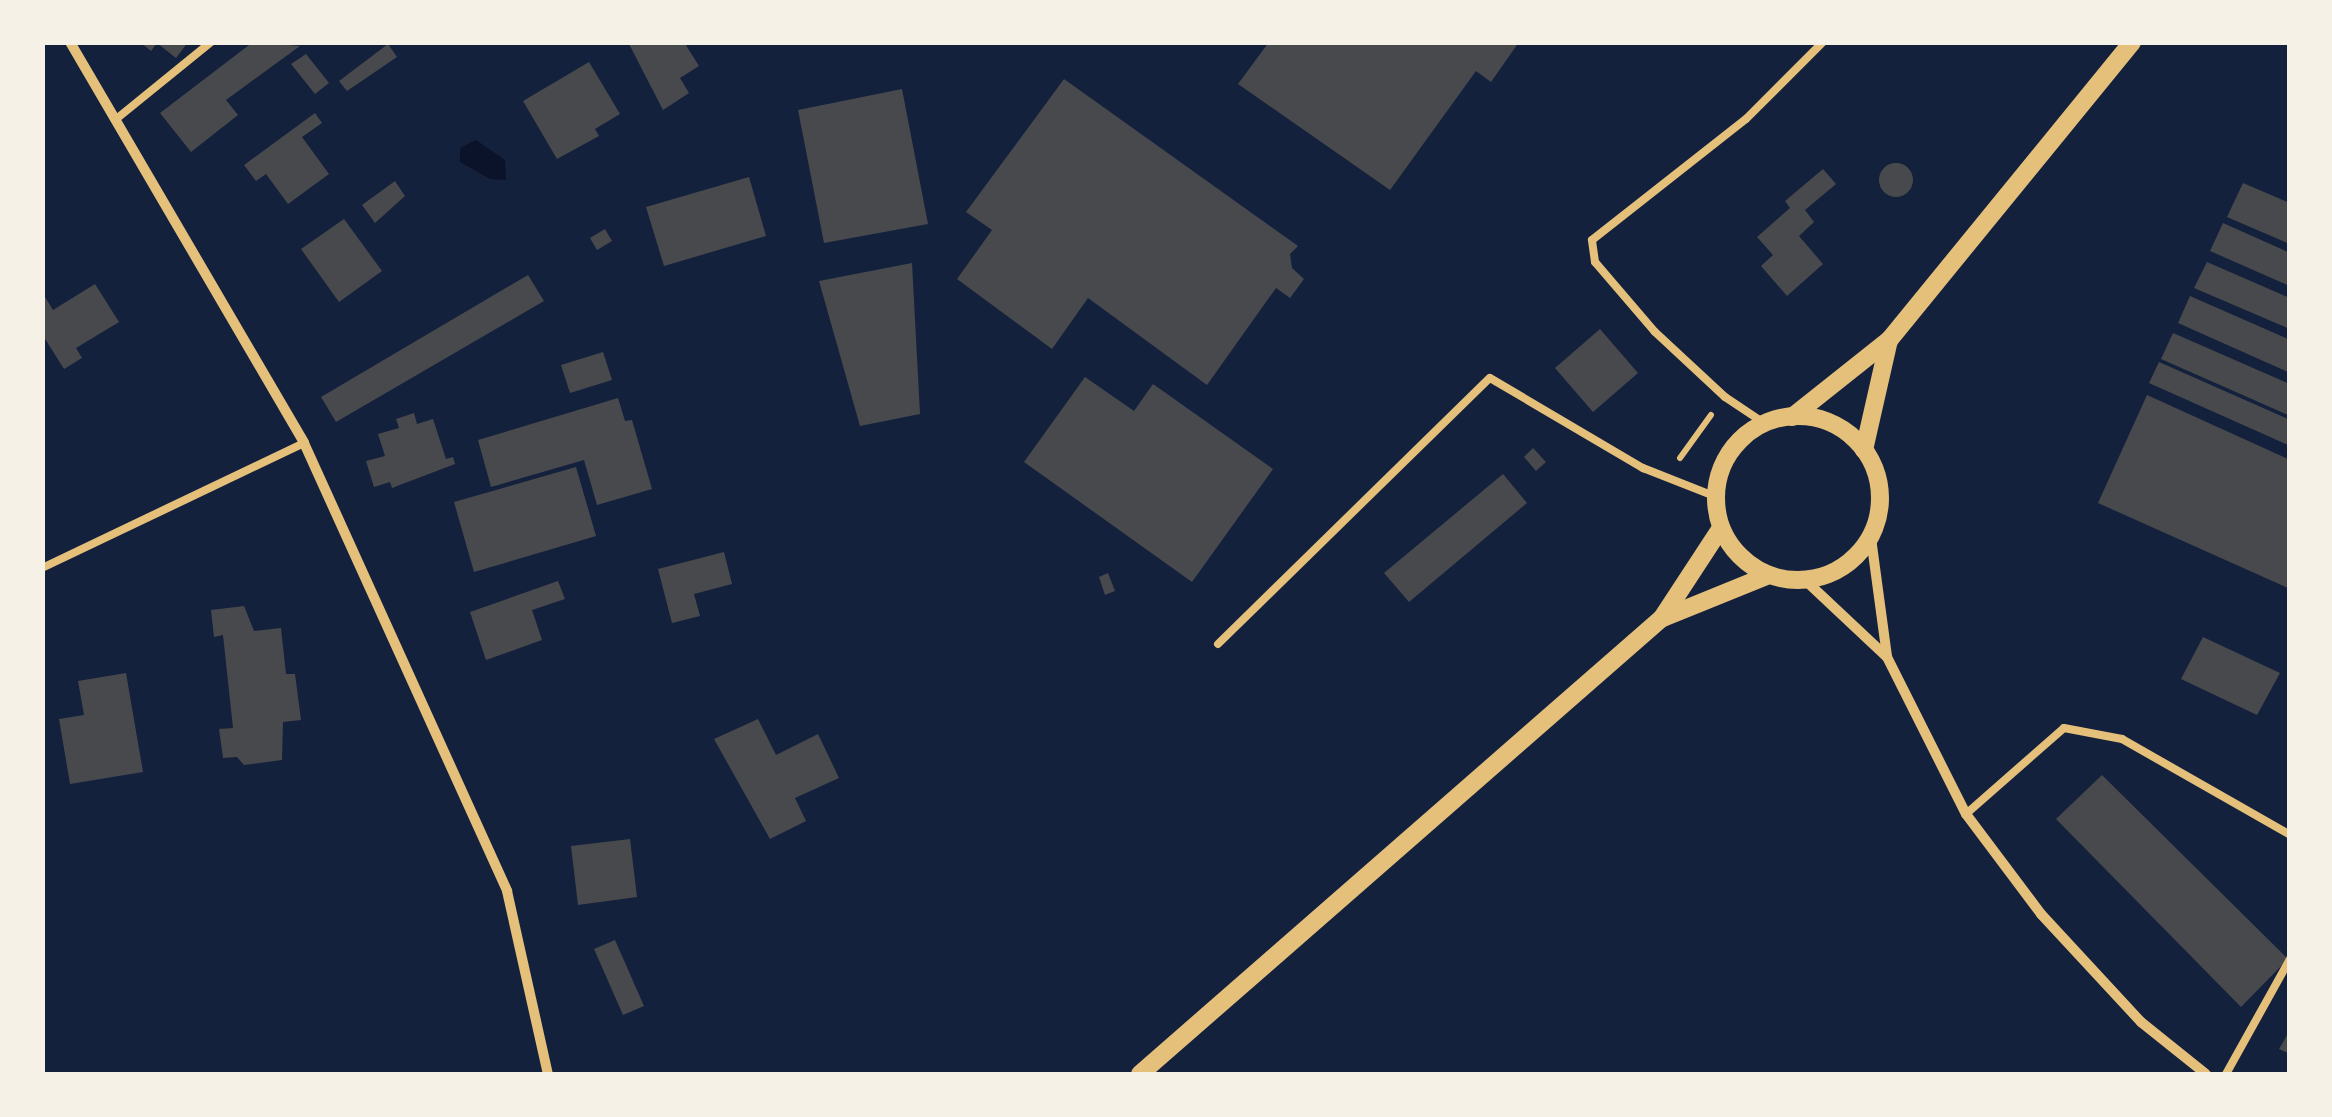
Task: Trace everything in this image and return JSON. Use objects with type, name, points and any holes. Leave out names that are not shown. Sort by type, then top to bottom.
[{"type":"street","points":[[70,42],[304,443],[507,890],[548,1074]]},
{"type":"street","points":[[1870,538],[1832,574],[1806,580],[1769,574],[1731,548],[1721,528],[1714,496],[1734,444],[1764,423],[1792,416],[1890,339],[2132,42]]},
{"type":"street","points":[[1864,450],[1890,339]]},
{"type":"street","points":[[1792,416],[1836,424],[1864,450],[1880,486],[1870,538],[1887,657],[1966,814],[2041,914],[2141,1022],[2206,1074]]},
{"type":"street","points":[[1140,1074],[1662,618],[1721,528]]},
{"type":"street","points":[[1662,618],[1769,574]]},
{"type":"street","points":[[1806,580],[1887,657]]},
{"type":"lane","points":[[116,120],[211,42]]},
{"type":"lane","points":[[1764,423],[1724,398],[1632,308],[1595,262],[1592,240],[1746,119],[1823,42]]},
{"type":"lane","points":[[1218,644],[1490,378],[1572,429],[1666,477],[1714,496]]},
{"type":"lane","points":[[42,568],[304,443]]},
{"type":"lane","points":[[1966,814],[2064,728],[2122,740],[2290,835]]},
{"type":"lane","points":[[2226,1074],[2290,959]]},
{"type":"path","points":[[1666,477],[1724,398]]},
{"type":"water","points":[[476,140],[505,160],[506,180],[490,179],[460,162],[460,148]]},
{"type":"building","points":[[140,42],[188,42],[176,58],[157,43],[151,51]]},
{"type":"building","points":[[253,42],[300,46],[226,100],[238,115],[191,152],[160,113]]},
{"type":"building","points":[[628,42],[684,42],[699,66],[680,78],[689,93],[663,110]]},
{"type":"building","points":[[1269,42],[1519,42],[1491,82],[1476,71],[1390,190],[1238,84]]},
{"type":"building","points":[[388,44],[397,57],[347,91],[339,81]]},
{"type":"building","points":[[306,54],[329,83],[315,94],[291,64]]},
{"type":"building","points":[[589,62],[620,114],[595,129],[599,136],[557,159],[523,101]]},
{"type":"building","points":[[1064,79],[1298,246],[1290,254],[1292,268],[1304,279],[1290,298],[1276,288],[1207,385],[1088,298],[1052,349],[957,279],[992,230],[966,212]]},
{"type":"building","points":[[902,89],[928,224],[824,243],[798,110]]},
{"type":"building","points":[[315,113],[322,123],[302,137],[329,174],[288,204],[266,174],[256,181],[244,165]]},
{"type":"building","points":[[1896,163],[1908,168],[1913,180],[1908,192],[1896,197],[1884,192],[1879,180],[1884,168]]},
{"type":"building","points":[[1823,169],[1836,184],[1805,210],[1814,222],[1799,236],[1823,264],[1787,296],[1761,266],[1773,255],[1757,237],[1790,208],[1785,201]]},
{"type":"building","points":[[749,177],[766,236],[664,266],[646,207]]},
{"type":"building","points":[[395,181],[405,196],[375,223],[362,205]]},
{"type":"building","points":[[2243,183],[2290,203],[2290,244],[2227,217]]},
{"type":"building","points":[[344,219],[382,271],[339,302],[301,249]]},
{"type":"building","points":[[2223,223],[2290,253],[2290,286],[2210,251]]},
{"type":"building","points":[[605,229],[612,241],[597,250],[590,238]]},
{"type":"building","points":[[2207,262],[2290,298],[2290,329],[2194,288]]},
{"type":"building","points":[[912,263],[920,414],[860,426],[819,281]]},
{"type":"building","points":[[528,275],[544,301],[336,422],[321,397]]},
{"type":"building","points":[[95,284],[119,322],[76,348],[82,358],[64,369],[42,334],[42,292],[53,310]]},
{"type":"building","points":[[2190,296],[2290,340],[2290,373],[2178,323]]},
{"type":"building","points":[[1600,329],[1638,373],[1593,412],[1555,368]]},
{"type":"building","points":[[2173,333],[2290,384],[2290,416],[2161,359]]},
{"type":"building","points":[[603,352],[612,380],[570,393],[561,365]]},
{"type":"building","points":[[2159,362],[2290,420],[2290,446],[2149,383]]},
{"type":"building","points":[[1085,377],[1134,411],[1153,384],[1273,469],[1192,582],[1024,462]]},
{"type":"building","points":[[2147,395],[2290,460],[2290,589],[2098,503]]},
{"type":"building","points":[[618,398],[625,421],[632,420],[652,489],[597,505],[584,460],[491,487],[478,440]]},
{"type":"building","points":[[414,413],[417,424],[433,419],[446,459],[453,457],[455,464],[392,488],[390,482],[374,487],[366,461],[385,456],[378,434],[399,428],[396,419]]},
{"type":"building","points":[[1533,448],[1546,462],[1536,471],[1524,457]]},
{"type":"building","points":[[576,467],[596,536],[474,572],[454,502]]},
{"type":"building","points":[[1503,474],[1527,503],[1409,602],[1384,573]]},
{"type":"building","points":[[724,552],[732,584],[694,594],[700,616],[672,623],[658,569]]},
{"type":"building","points":[[1108,573],[1115,591],[1105,595],[1099,577]]},
{"type":"building","points":[[558,581],[565,599],[532,610],[542,640],[486,660],[470,612]]},
{"type":"building","points":[[244,606],[254,631],[281,628],[286,674],[295,674],[301,720],[283,722],[282,760],[244,765],[237,757],[223,758],[219,729],[233,728],[223,635],[214,637],[211,610]]},
{"type":"building","points":[[2203,637],[2280,673],[2257,715],[2181,679]]},
{"type":"building","points":[[126,673],[143,772],[70,784],[59,719],[84,715],[78,681]]},
{"type":"building","points":[[758,719],[776,755],[818,734],[839,778],[795,798],[806,821],[770,839],[714,739]]},
{"type":"building","points":[[2102,775],[2288,959],[2241,1007],[2056,819]]},
{"type":"building","points":[[630,839],[637,897],[578,905],[571,846]]},
{"type":"building","points":[[615,940],[644,1006],[623,1015],[594,949]]},
{"type":"building","points":[[2290,1030],[2290,1054],[2279,1049]]}]
